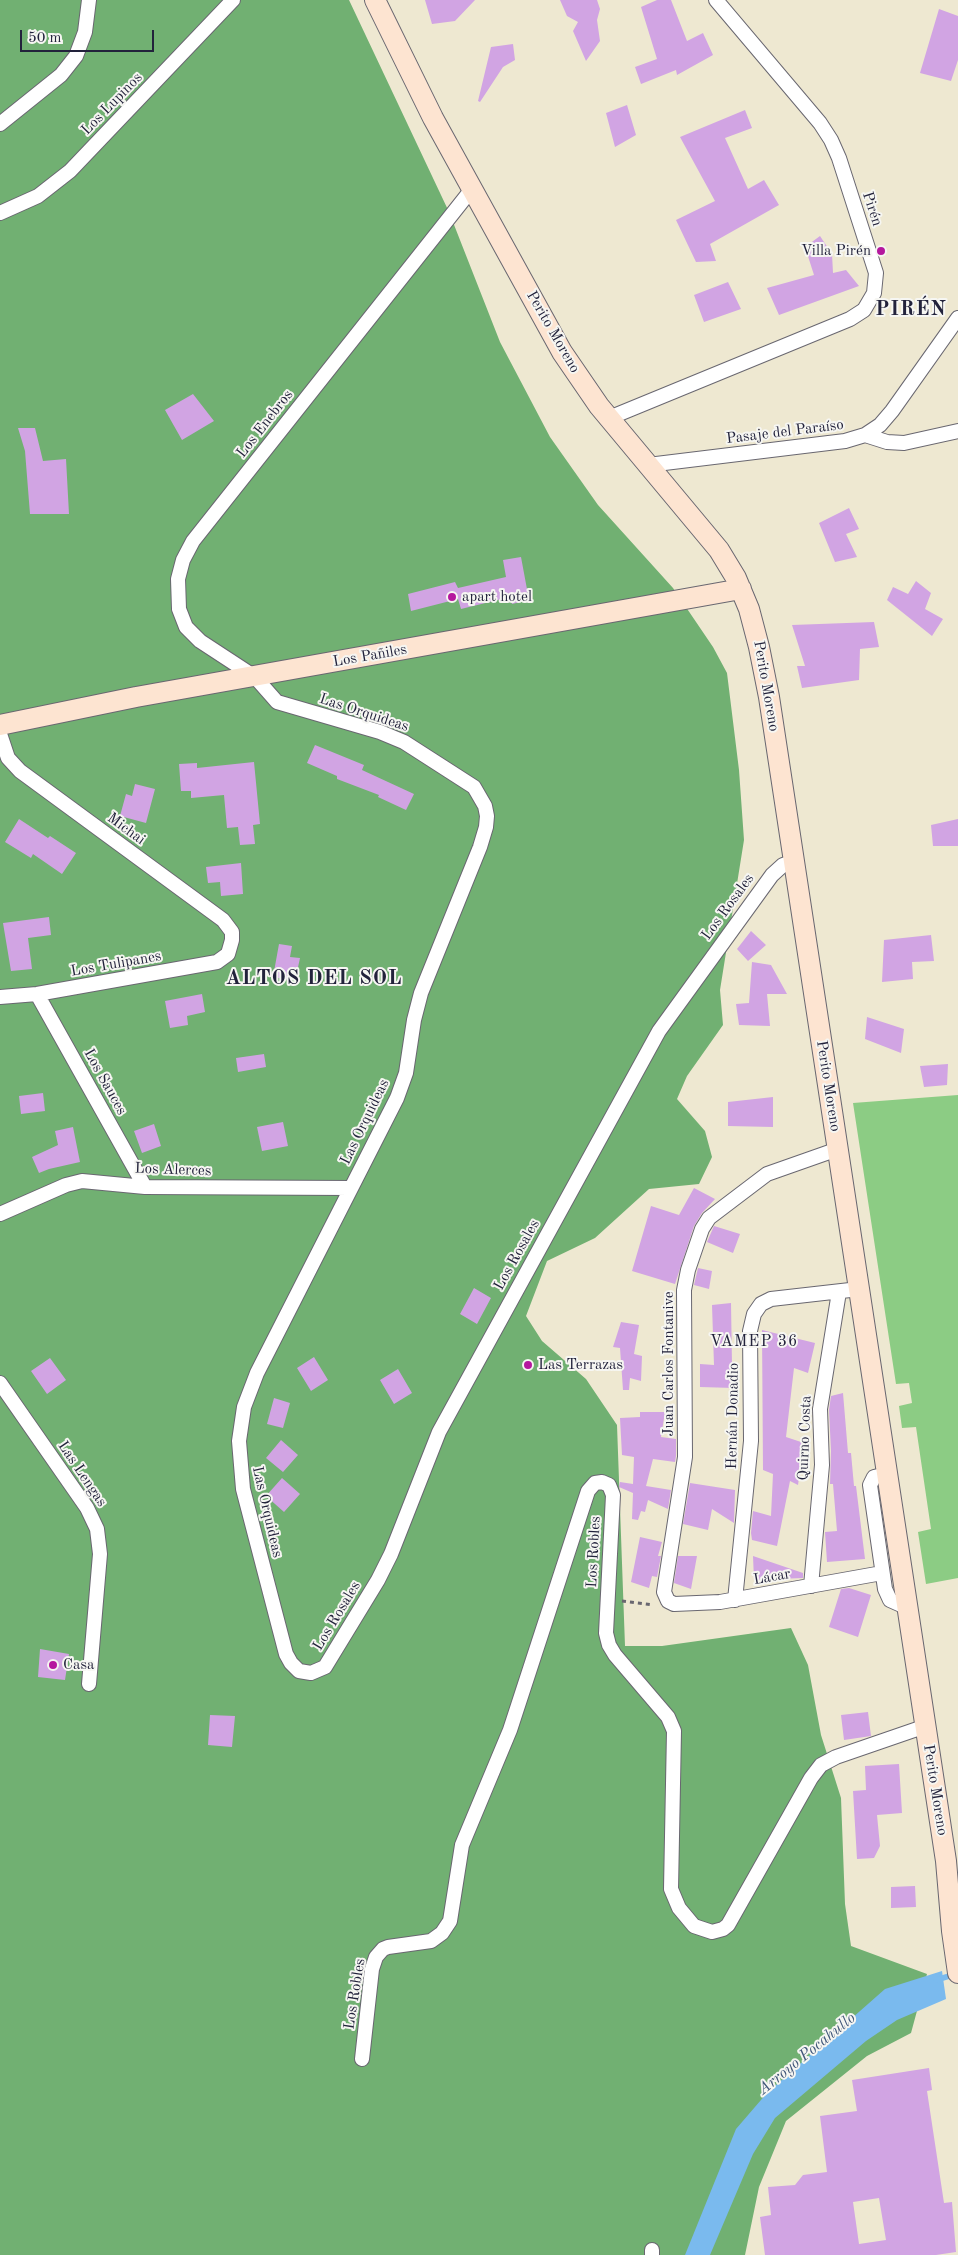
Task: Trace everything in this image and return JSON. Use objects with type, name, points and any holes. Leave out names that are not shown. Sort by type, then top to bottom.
[{"type":"main road","name":"Perito Moreno","points":[[375,0],[426,105],[562,352],[609,418],[719,550],[741,588],[753,622],[765,672],[926,1726],[948,1871],[958,1973]]},
{"type":"main road","name":"Los Pañiles","points":[[0,725],[136,697],[741,588]]},
{"type":"street","points":[[0,124],[61,75],[76,56],[85,32],[89,0]]},
{"type":"street","name":"Los Lupinos","points":[[0,213],[38,196],[70,171],[233,0]]},
{"type":"street","name":"Pirén","points":[[609,418],[850,319],[864,310],[874,293],[876,273],[839,158],[831,140],[820,123],[716,0]]},
{"type":"street","name":"Los Enebros","points":[[255,677],[200,641],[186,627],[177,599],[178,579],[183,560],[193,541],[472,189]]},
{"type":"street","name":"Pasaje del Paraíso","points":[[648,465],[845,442],[865,435],[880,425],[892,411],[958,318]]},
{"type":"street","points":[[865,435],[887,442],[904,442],[958,430]]},
{"type":"street","name":"Las Orquideas","points":[[255,677],[268,694],[283,706],[380,732],[421,751],[474,787],[485,806],[487,816],[480,847],[421,993],[402,1086],[257,1373],[244,1407],[239,1457],[243,1489],[286,1654],[299,1671]]},
{"type":"street","name":"Michai","points":[[0,734],[8,758],[20,772],[223,920],[232,932],[231,948]]},
{"type":"street","name":"Los Rosales","points":[[299,1671],[311,1674],[325,1667],[383,1572],[439,1432],[659,1031],[772,875],[784,865],[794,862]]},
{"type":"street","name":"Los Tulipanes","points":[[0,997],[37,994],[217,962],[223,959],[231,948]]},
{"type":"street","name":"Los Sauces","points":[[37,994],[145,1187]]},
{"type":"street","name":"Juan Carlos Fontanive","points":[[668,1601],[664,1595],[664,1589],[686,1452],[684,1290],[688,1270],[702,1229],[709,1218],[767,1174],[838,1149]]},
{"type":"street","name":"Los Alerces","points":[[0,1214],[66,1185],[82,1181],[145,1187],[351,1188]]},
{"type":"street","name":"Hernán Donadio","points":[[735,1600],[751,1441],[752,1320],[761,1304],[771,1299],[859,1290]]},
{"type":"street","name":"Quirno Costa","points":[[811,1586],[822,1465],[820,1409],[839,1292]]},
{"type":"street","name":"Las Lengas","points":[[0,1383],[87,1508],[97,1530],[100,1554],[89,1684]]},
{"type":"street","points":[[887,1474],[874,1477],[870,1485],[882,1573],[888,1597],[908,1608]]},
{"type":"street","name":"Los Robles","points":[[362,2059],[372,1969],[376,1957],[388,1946],[431,1941],[442,1933],[450,1921],[462,1845],[510,1730],[588,1491],[592,1485],[599,1482],[609,1485],[613,1495],[606,1632],[609,1645],[615,1655],[668,1717],[673,1726],[675,1742],[671,1889],[679,1908],[689,1922],[699,1929],[712,1932],[723,1929],[728,1925],[811,1778],[821,1766],[836,1757],[926,1726]]},
{"type":"street","name":"Lácar","points":[[668,1601],[678,1604],[735,1600],[882,1573]]},
{"type":"path","points":[[608,1599],[653,1605],[668,1601]]},
{"type":"green space","points":[[0,0],[349,0],[449,212],[500,342],[550,437],[598,505],[673,588],[713,647],[727,673],[739,770],[744,840],[720,990],[723,1025],[687,1076],[677,1099],[705,1131],[712,1157],[699,1184],[649,1189],[595,1238],[547,1261],[526,1316],[542,1341],[586,1379],[617,1425],[625,1646],[662,1646],[791,1628],[808,1665],[821,1735],[841,1798],[845,1904],[851,1946],[927,1974],[911,2033],[867,2056],[786,2121],[759,2187],[745,2255],[0,2255]]},
{"type":"green space","points":[[958,1095],[958,1578],[926,1584],[918,1532],[931,1529],[916,1427],[902,1428],[899,1406],[912,1403],[909,1383],[896,1384],[853,1103]]},
{"type":"water","points":[[942,1971],[946,1999],[897,2020],[866,2041],[775,2118],[753,2154],[710,2255],[685,2255],[736,2129],[767,2093],[885,1989]]},
{"type":"building","points":[[425,0],[475,0],[455,21],[432,24]]},
{"type":"building","points":[[560,0],[597,0],[600,9],[597,20],[600,41],[586,61],[573,31],[578,22],[567,16]]},
{"type":"building","points":[[657,0],[671,0],[687,41],[703,33],[713,55],[677,75],[676,70],[641,84],[635,67],[657,59],[641,7]]},
{"type":"building","points":[[939,9],[958,16],[958,60],[951,81],[920,73]]},
{"type":"building","points":[[513,44],[515,60],[503,67],[480,102],[478,101],[491,47]]},
{"type":"building","points":[[627,105],[636,135],[615,147],[606,113]]},
{"type":"building","points":[[745,110],[752,128],[725,138],[748,189],[764,180],[779,205],[710,244],[716,261],[696,262],[676,220],[715,201],[680,137]]},
{"type":"building","points":[[820,236],[832,254],[833,273],[846,270],[859,286],[779,315],[767,288],[814,275],[805,247]]},
{"type":"building","points":[[728,282],[741,309],[704,322],[694,295]]},
{"type":"building","points":[[193,394],[214,421],[182,440],[165,410]]},
{"type":"building","points":[[18,428],[35,428],[43,461],[66,459],[69,514],[30,514],[25,451]]},
{"type":"building","points":[[849,508],[859,529],[846,534],[857,557],[835,562],[819,523]]},
{"type":"building","points":[[521,557],[529,600],[512,604],[510,597],[461,609],[458,599],[411,611],[408,594],[455,582],[458,588],[506,577],[503,560]]},
{"type":"building","points":[[916,581],[931,593],[925,609],[943,619],[932,636],[887,600],[893,587],[908,594]]},
{"type":"building","points":[[874,622],[879,647],[860,649],[859,680],[802,688],[797,666],[805,666],[792,625]]},
{"type":"building","points":[[315,745],[364,765],[362,770],[414,794],[406,810],[378,797],[379,795],[337,779],[337,776],[307,763]]},
{"type":"building","points":[[254,762],[260,824],[253,825],[255,844],[240,845],[238,827],[227,828],[224,795],[191,798],[191,791],[181,791],[179,764],[197,763],[197,768]]},
{"type":"building","points":[[135,784],[155,789],[146,823],[120,816],[126,794],[132,796]]},
{"type":"building","points":[[19,819],[76,853],[62,874],[33,854],[31,858],[5,842]]},
{"type":"building","points":[[958,819],[958,846],[933,846],[931,825]]},
{"type":"building","points":[[241,863],[243,894],[221,896],[220,882],[208,883],[206,867]]},
{"type":"building","points":[[49,917],[51,935],[28,938],[32,969],[11,971],[3,923]]},
{"type":"building","points":[[751,931],[766,945],[748,961],[737,949]]},
{"type":"building","points":[[931,935],[934,961],[912,962],[913,979],[882,982],[884,940]]},
{"type":"building","points":[[279,944],[292,946],[290,957],[300,958],[297,972],[292,971],[290,980],[273,977]]},
{"type":"building","points":[[752,962],[771,965],[787,994],[767,994],[770,1026],[739,1025],[736,1004],[749,1003]]},
{"type":"building","points":[[202,994],[205,1012],[187,1016],[188,1025],[170,1028],[165,1001]]},
{"type":"building","points":[[867,1017],[904,1029],[901,1053],[865,1039]]},
{"type":"building","points":[[264,1054],[266,1067],[238,1072],[236,1058]]},
{"type":"building","points":[[948,1064],[947,1085],[924,1087],[920,1066]]},
{"type":"building","points":[[43,1093],[45,1111],[21,1114],[19,1096]]},
{"type":"building","points":[[773,1097],[773,1127],[728,1126],[728,1102]]},
{"type":"building","points":[[283,1122],[288,1146],[262,1151],[257,1127]]},
{"type":"building","points":[[154,1124],[161,1146],[142,1153],[134,1131]]},
{"type":"building","points":[[73,1127],[80,1162],[39,1173],[32,1157],[58,1145],[55,1131]]},
{"type":"building","points":[[694,1188],[715,1199],[702,1213],[694,1226],[675,1284],[632,1271],[651,1206],[679,1215]]},
{"type":"building","points":[[714,1226],[740,1234],[733,1253],[707,1242]]},
{"type":"building","points":[[698,1268],[712,1271],[709,1289],[694,1285]]},
{"type":"building","points":[[474,1288],[491,1298],[477,1324],[460,1314]]},
{"type":"building","points":[[731,1303],[734,1388],[700,1387],[700,1364],[714,1365],[712,1305]]},
{"type":"building","points":[[621,1322],[639,1325],[634,1354],[642,1356],[641,1381],[630,1378],[629,1390],[623,1390],[620,1348],[613,1347]]},
{"type":"building","points":[[762,1330],[815,1343],[808,1373],[794,1368],[786,1437],[804,1443],[798,1485],[790,1481],[777,1546],[752,1540],[751,1533],[753,1511],[771,1516],[773,1474],[763,1470]]},
{"type":"building","points":[[314,1357],[328,1380],[311,1391],[297,1368]]},
{"type":"building","points":[[50,1358],[66,1380],[47,1394],[31,1371]]},
{"type":"building","points":[[398,1369],[412,1393],[394,1404],[380,1380]]},
{"type":"building","points":[[843,1393],[848,1453],[851,1453],[865,1559],[827,1562],[825,1532],[837,1531],[833,1484],[830,1484],[829,1410],[831,1396]]},
{"type":"building","points":[[274,1398],[290,1403],[283,1428],[267,1424]]},
{"type":"building","points":[[640,1412],[665,1412],[661,1437],[676,1439],[676,1456],[675,1462],[653,1459],[646,1486],[671,1490],[668,1509],[648,1500],[645,1512],[641,1511],[638,1520],[632,1519],[633,1493],[619,1487],[620,1482],[633,1484],[634,1457],[622,1455],[620,1418],[640,1417]]},
{"type":"building","points":[[281,1440],[298,1455],[283,1472],[266,1458]]},
{"type":"building","points":[[282,1478],[300,1494],[284,1512],[266,1496]]},
{"type":"building","points":[[690,1483],[735,1490],[734,1523],[712,1509],[708,1530],[683,1524]]},
{"type":"building","points":[[640,1537],[662,1542],[658,1556],[661,1556],[657,1577],[652,1576],[649,1588],[631,1582]]},
{"type":"building","points":[[678,1556],[697,1556],[691,1589],[674,1583]]},
{"type":"building","points":[[753,1556],[803,1573],[803,1578],[754,1580]]},
{"type":"building","points":[[849,1588],[871,1595],[858,1637],[829,1627],[841,1589]]},
{"type":"building","name":"Casa","points":[[40,1649],[69,1654],[65,1680],[38,1677]]},
{"type":"building","points":[[868,1712],[871,1736],[844,1740],[841,1715]]},
{"type":"building","points":[[210,1715],[235,1716],[232,1747],[208,1745]]},
{"type":"building","points":[[899,1764],[902,1813],[877,1815],[880,1846],[874,1858],[857,1859],[853,1791],[866,1790],[865,1766]]},
{"type":"building","points":[[915,1886],[916,1907],[891,1908],[891,1887]]},
{"type":"building","points":[[929,2068],[932,2090],[927,2091],[944,2203],[952,2202],[956,2252],[936,2255],[765,2255],[760,2217],[771,2215],[768,2187],[795,2185],[803,2175],[827,2172],[820,2116],[857,2111],[852,2080]],"holes":[[[879,2198],[886,2240],[859,2244],[853,2202]]]},
{"type":"waterway","name":"Arroyo Pocahullo","points":[[936,1980],[956,1974]]},
{"type":"place","name":"Villa Pirén","points":[[881,251]]},
{"type":"place","name":"apart hotel","points":[[452,597]]},
{"type":"place","name":"Las Terrazas","points":[[528,1365]]},
{"type":"place","name":"Casa","points":[[53,1665]]},
{"type":"district","name":"PIRÉN","points":[[911,310]]},
{"type":"district","name":"ALTOS DEL SOL","points":[[314,979]]},
{"type":"district","name":"VAMEP 36","points":[[754,1342]]}]
